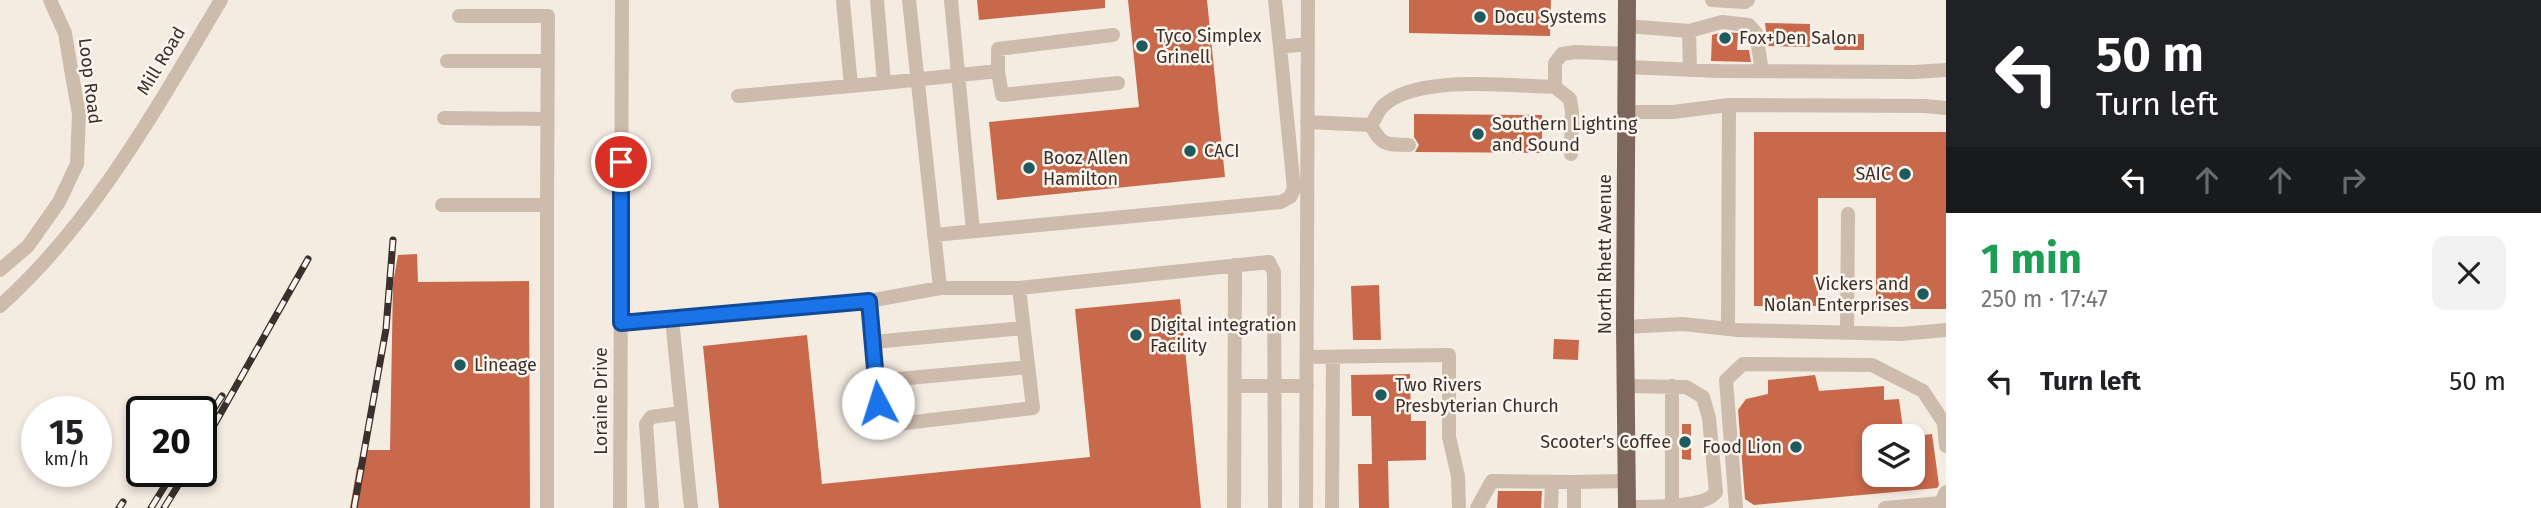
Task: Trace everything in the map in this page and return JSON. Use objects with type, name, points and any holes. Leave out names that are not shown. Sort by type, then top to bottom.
[{"type":"main road","name":"North Rhett Avenue","points":[[1627,0],[1627,508]]},
{"type":"street","name":"Loop Road","points":[[0,270],[28,246],[59,201],[77,164],[77,101],[65,33],[50,0]]},
{"type":"street","name":"Mill Road","points":[[0,306],[75,227],[134,142],[221,0]]},
{"type":"street","name":"Loraine Drive","points":[[620,508],[622,0]]},
{"type":"street","points":[[877,0],[884,83]]},
{"type":"street","points":[[909,0],[940,288]]},
{"type":"street","points":[[951,0],[973,231]]},
{"type":"street","points":[[934,235],[1281,202],[1290,197],[1294,189],[1275,0]]},
{"type":"street","points":[[1307,508],[1308,0]]},
{"type":"street","points":[[1712,0],[1748,0]]},
{"type":"street","points":[[844,1],[850,86]]},
{"type":"street","points":[[459,16],[548,16],[547,508]]},
{"type":"street","points":[[1627,26],[1689,31],[1722,22],[1749,25],[1756,33],[1762,71]]},
{"type":"street","points":[[1689,31],[1690,70]]},
{"type":"street","points":[[1113,35],[998,49],[998,71],[1002,94],[1118,83]]},
{"type":"street","points":[[1280,47],[1308,44]]},
{"type":"street","points":[[1555,87],[1555,63],[1562,54],[1576,51],[1690,70],[1946,70]]},
{"type":"street","points":[[447,61],[548,61]]},
{"type":"street","points":[[738,96],[998,71]]},
{"type":"street","points":[[1371,125],[1382,107],[1399,95],[1417,89],[1438,85],[1555,87],[1570,99],[1570,153]]},
{"type":"street","points":[[1728,329],[1729,105]]},
{"type":"street","points":[[1627,112],[1673,112],[1729,105],[1946,108]]},
{"type":"street","points":[[444,118],[547,119]]},
{"type":"street","points":[[1307,122],[1371,125]]},
{"type":"street","points":[[1371,125],[1378,139],[1386,144],[1409,145]]},
{"type":"street","points":[[442,205],[547,205]]},
{"type":"street","points":[[1847,333],[1848,214]]},
{"type":"street","points":[[621,323],[869,301],[940,288],[1019,288],[1269,262],[1274,272],[1275,508]]},
{"type":"street","points":[[1234,508],[1235,265]]},
{"type":"street","points":[[869,301],[880,426],[1033,408],[1019,288]]},
{"type":"street","points":[[672,319],[691,508]]},
{"type":"street","points":[[1625,327],[1683,324],[1728,329],[1901,334],[1946,330]]},
{"type":"street","points":[[873,342],[1023,328]]},
{"type":"street","points":[[1307,357],[1449,355],[1449,437],[1458,476],[1459,508]]},
{"type":"street","points":[[1332,508],[1333,357]]},
{"type":"street","points":[[1736,508],[1726,380],[1743,364],[1872,365],[1923,391],[1944,423],[1946,446]]},
{"type":"street","points":[[876,381],[1028,367]]},
{"type":"street","points":[[1235,386],[1307,386]]},
{"type":"street","points":[[1625,386],[1686,387],[1703,397],[1709,418],[1716,492],[1701,505],[1627,508]]},
{"type":"street","points":[[1672,386],[1672,506]]},
{"type":"street","points":[[652,508],[646,424],[651,417],[681,413]]},
{"type":"street","points":[[1477,508],[1492,481],[1626,481]]},
{"type":"street","points":[[1551,508],[1552,482]]},
{"type":"street","points":[[1574,482],[1574,508]]},
{"type":"street","points":[[1885,508],[1941,503],[1946,492]]},
{"type":"building","points":[[977,0],[1105,0],[1105,8],[979,20]]},
{"type":"building","points":[[1128,0],[1207,0],[1225,177],[997,200],[989,122],[1139,107]]},
{"type":"building","name":"Docu Systems","points":[[1409,0],[1551,0],[1550,36],[1409,33]]},
{"type":"building","points":[[1765,23],[1810,24],[1810,47],[1768,46]]},
{"type":"building","name":"Fox+Den Salon","points":[[1723,32],[1738,33],[1737,50],[1749,50],[1751,62],[1711,61],[1712,35]]},
{"type":"building","points":[[1835,34],[1864,34],[1864,50],[1834,50]]},
{"type":"building","name":"Southern Lighting and Sound","points":[[1414,114],[1542,115],[1542,153],[1415,152],[1419,145],[1414,137]]},
{"type":"building","points":[[1754,132],[1946,132],[1946,309],[1876,309],[1876,198],[1818,198],[1818,306],[1754,306]]},
{"type":"building","name":"Lineage","points":[[417,254],[418,282],[529,281],[530,508],[350,508],[357,467],[364,467],[366,450],[390,450],[393,283],[398,255]]},
{"type":"building","points":[[1379,285],[1381,340],[1353,340],[1351,286]]},
{"type":"building","points":[[1180,299],[1201,508],[719,508],[703,346],[807,335],[822,484],[1090,457],[1075,309]]},
{"type":"building","points":[[1554,339],[1579,340],[1578,360],[1553,359]]},
{"type":"building","points":[[1410,374],[1411,421],[1426,421],[1426,460],[1388,461],[1389,508],[1359,508],[1358,464],[1372,464],[1371,416],[1352,416],[1351,375]]},
{"type":"building","points":[[1815,375],[1819,391],[1884,386],[1884,400],[1899,399],[1902,424],[1862,424],[1862,487],[1925,487],[1925,435],[1932,434],[1939,485],[1937,488],[1754,505],[1745,499],[1738,410],[1746,399],[1768,394],[1768,380]]},
{"type":"building","name":"Scooter's Coffee","points":[[1682,424],[1691,424],[1691,460],[1682,459]]},
{"type":"building","points":[[1498,491],[1542,491],[1541,508],[1497,508]]},
{"type":"railway","points":[[354,508],[386,329],[393,240]]},
{"type":"railway","points":[[217,420],[308,259]]},
{"type":"railway","points":[[217,404],[222,396]]},
{"type":"railway","points":[[151,508],[164,487]]},
{"type":"railway","points":[[164,508],[177,487]]},
{"type":"railway","points":[[119,508],[123,502]]},
{"type":"place","name":"Docu Systems","points":[[1480,17]]},
{"type":"place","name":"Fox+Den Salon","points":[[1725,38]]},
{"type":"place","name":"Tyco Simplex Grinell","points":[[1142,46]]},
{"type":"place","name":"Southern Lighting and Sound","points":[[1478,134]]},
{"type":"place","name":"CACI","points":[[1190,151]]},
{"type":"place","name":"Booz Allen Hamilton","points":[[1029,168]]},
{"type":"place","name":"SAIC","points":[[1905,174]]},
{"type":"place","name":"Vickers and Nolan Enterprises","points":[[1923,294]]},
{"type":"place","name":"Digital integration Facility","points":[[1136,335]]},
{"type":"place","name":"Lineage","points":[[460,365]]},
{"type":"place","name":"Two Rivers Presbyterian Church","points":[[1381,395]]},
{"type":"place","name":"Scooter's Coffee","points":[[1685,442]]},
{"type":"place","name":"Food Lion","points":[[1796,447]]},
{"type":"route","points":[[621,162],[621,323],[869,301],[878,403]]}]
